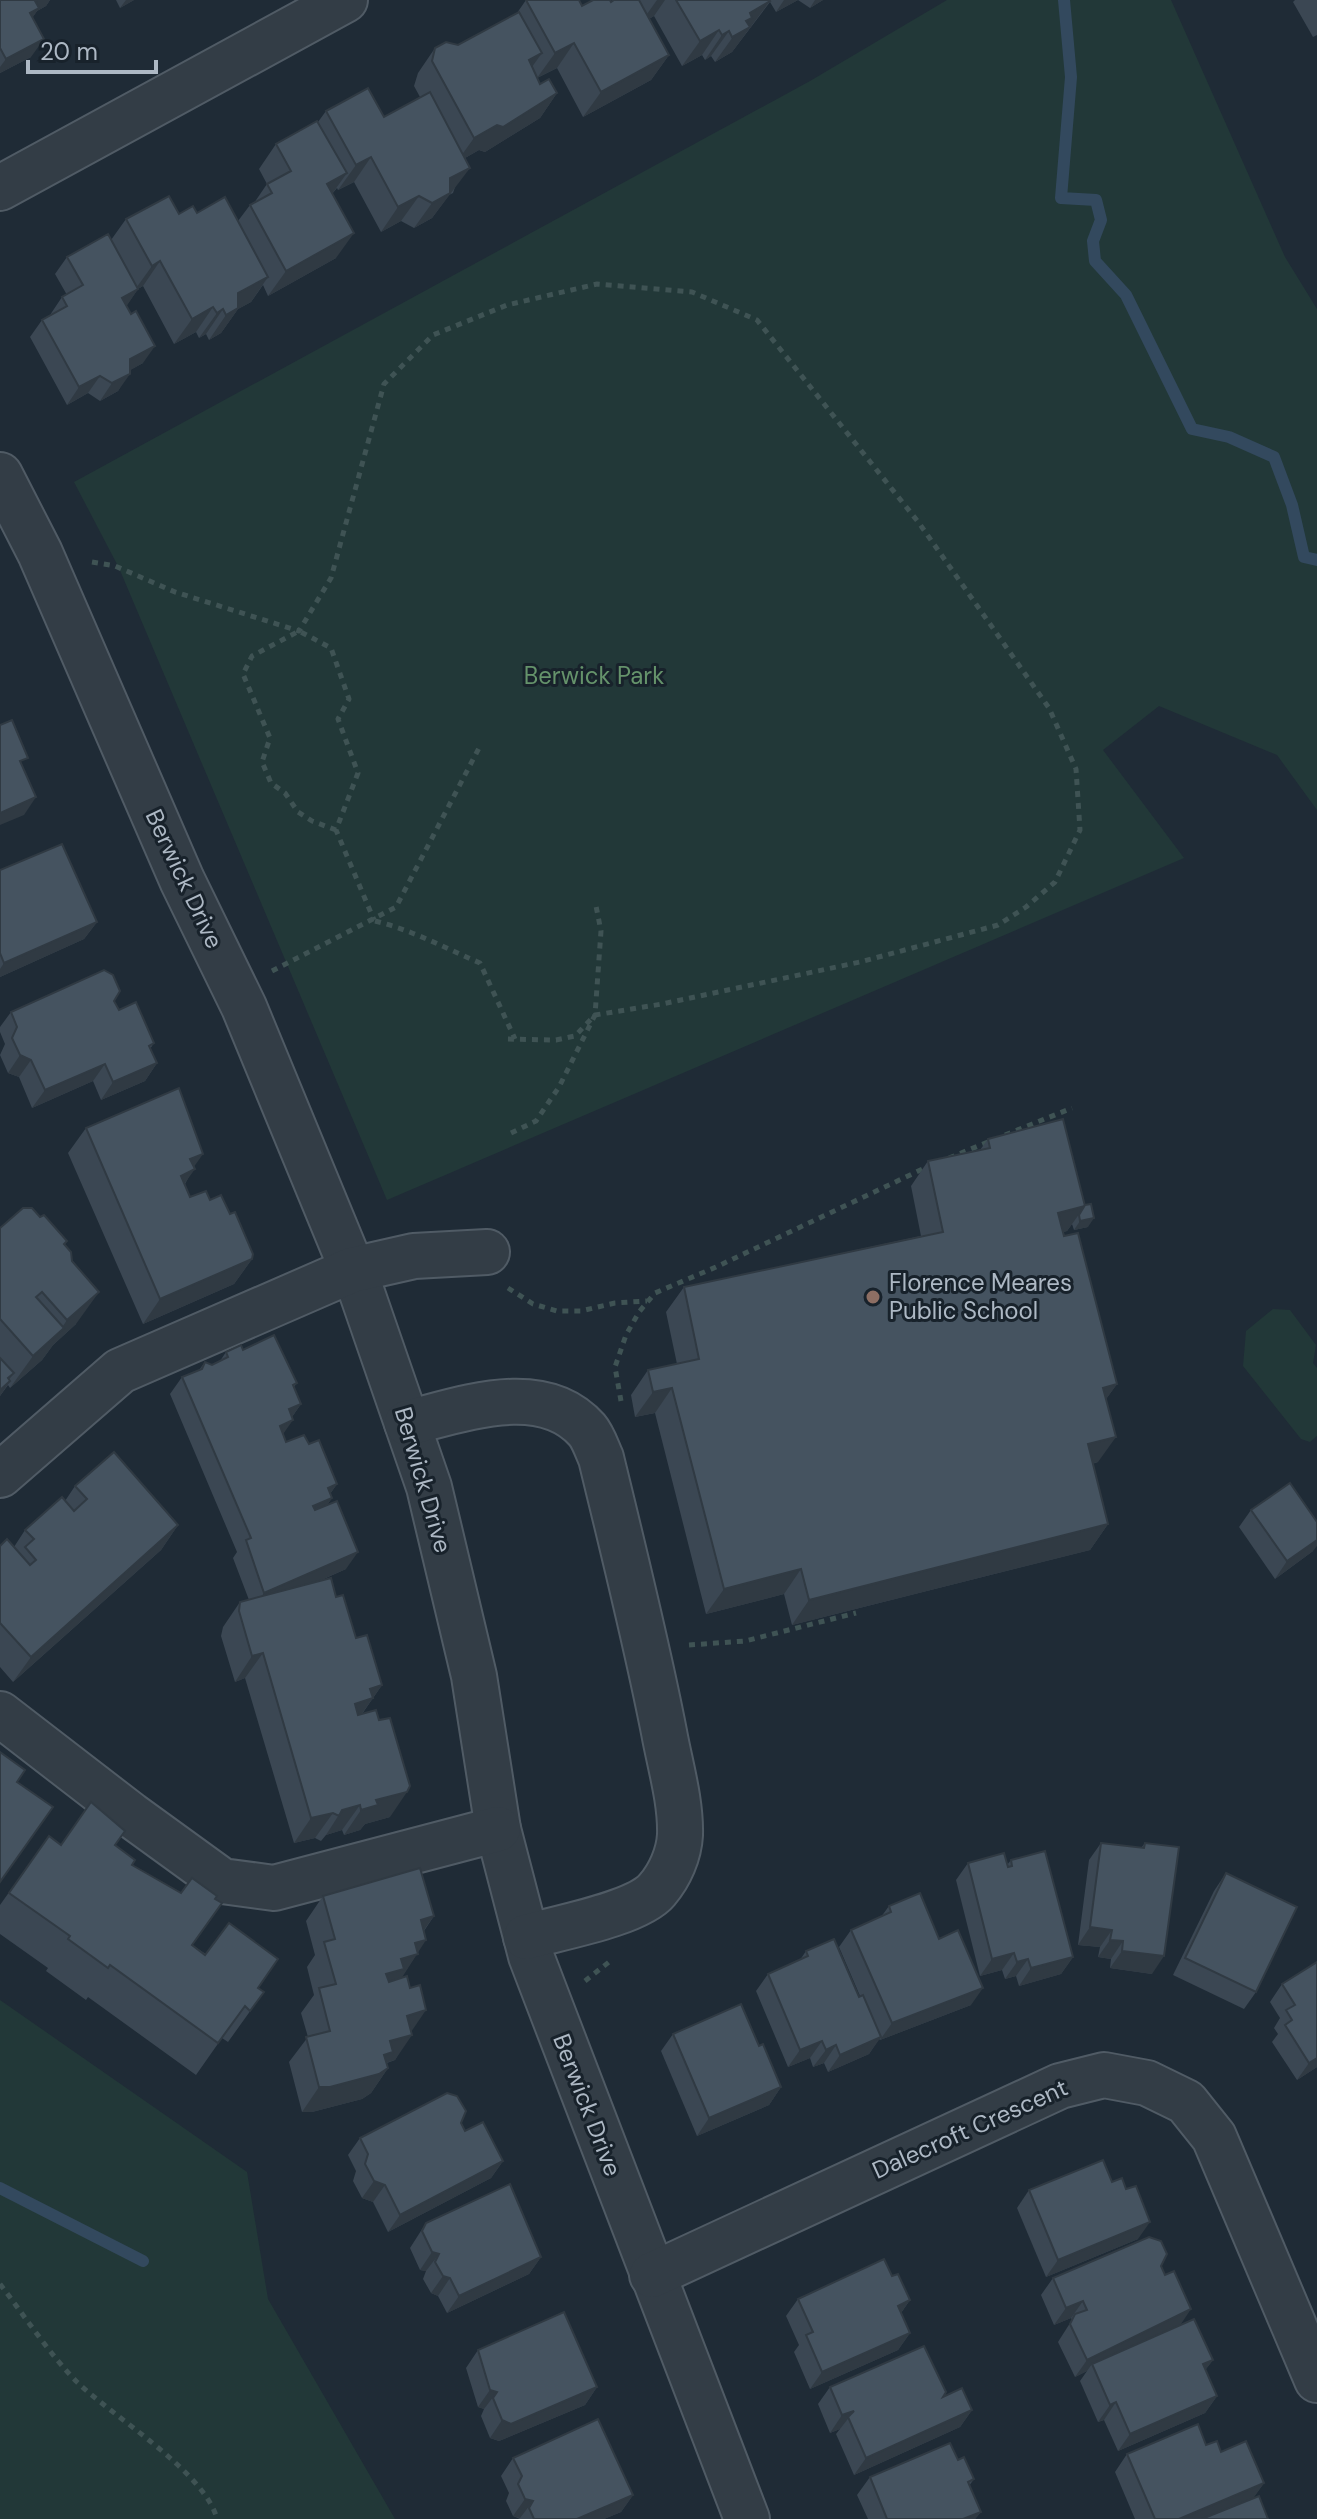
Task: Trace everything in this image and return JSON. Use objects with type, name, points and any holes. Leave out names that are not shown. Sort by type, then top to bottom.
[{"type":"street","points":[[0,188],[345,0]]},
{"type":"street","name":"Berwick Drive","points":[[0,475],[40,553],[182,880],[235,990],[352,1270],[429,1487],[474,1676],[498,1829],[526,1937],[549,2008],[747,2519]]},
{"type":"street","points":[[0,1475],[120,1371],[352,1270],[414,1256],[493,1268]]},
{"type":"street","points":[[407,1423],[485,1404],[540,1403],[568,1414],[588,1431],[601,1458],[650,1657],[680,1836],[668,1876],[655,1893],[640,1903],[526,1937]]},
{"type":"street","points":[[0,1714],[222,1881],[274,1888],[498,1829]]},
{"type":"street","name":"Dalecroft Crescent","points":[[652,2275],[1060,2086],[1104,2075],[1147,2083],[1186,2102],[1214,2137],[1317,2380]]},
{"type":"path","points":[[336,830],[298,812],[285,793],[271,783],[262,762],[270,738],[243,674],[252,656],[299,631],[331,578],[384,384],[433,335],[507,305],[597,284],[692,292],[757,320],[919,523],[1049,708],[1076,769],[1080,830],[1055,882],[1026,907],[998,925],[860,962],[595,1015],[575,1036],[556,1040],[507,1039]]},
{"type":"path","points":[[40,553],[115,566],[175,592],[299,631],[331,648],[349,699],[338,719],[358,773],[336,830],[374,920]]},
{"type":"path","points":[[235,990],[396,907],[479,748]]},
{"type":"path","points":[[511,1133],[536,1121],[559,1087],[595,1015],[601,931],[595,901]]},
{"type":"path","points":[[374,920],[405,928],[431,943],[480,963],[515,1039]]},
{"type":"path","points":[[622,1404],[615,1367],[626,1335],[655,1293],[929,1166],[1072,1108]]},
{"type":"path","points":[[493,1268],[533,1304],[557,1311],[581,1311],[615,1303],[648,1301]]},
{"type":"path","points":[[681,1646],[745,1641],[856,1613]]},
{"type":"path","points":[[549,2008],[618,1956]]},
{"type":"path","points":[[0,2284],[76,2381],[159,2448],[193,2482],[215,2510],[217,2519]]},
{"type":"green space","name":"Berwick Park","points":[[947,0],[1171,0],[1285,257],[1317,309],[1317,810],[1277,755],[1159,706],[1103,750],[1184,858],[387,1200],[119,568],[74,482],[810,81]]},
{"type":"green space","points":[[1273,1309],[1290,1310],[1316,1345],[1313,1363],[1317,1368],[1317,1436],[1310,1442],[1301,1439],[1243,1366],[1246,1331]]},
{"type":"green space","points":[[0,2000],[247,2172],[268,2299],[395,2519],[0,2519]]},
{"type":"building","points":[[0,0],[37,0],[39,8],[30,13],[44,39],[6,59],[0,48]]},
{"type":"building","points":[[526,0],[579,0],[582,6],[593,0],[639,0],[669,55],[601,92],[574,43],[555,53]]},
{"type":"building","points":[[676,0],[770,1],[750,13],[752,18],[746,21],[750,27],[732,37],[729,31],[722,35],[719,30],[700,41]]},
{"type":"building","points":[[519,12],[542,53],[529,60],[540,84],[549,79],[557,93],[503,127],[497,125],[474,138],[432,61],[435,48],[446,42],[458,45]]},
{"type":"building","points":[[368,88],[384,117],[430,92],[470,168],[450,178],[450,193],[432,203],[419,196],[398,207],[371,157],[356,165],[326,111]]},
{"type":"building","points":[[317,121],[347,173],[327,184],[354,233],[286,271],[250,205],[272,193],[267,184],[291,171],[276,144]]},
{"type":"building","points":[[169,196],[179,214],[193,206],[197,213],[225,197],[268,277],[238,293],[238,308],[226,315],[223,309],[217,313],[213,307],[192,319],[160,261],[152,266],[126,219]]},
{"type":"building","points":[[108,234],[138,289],[122,298],[131,314],[136,311],[155,346],[130,359],[130,374],[112,383],[100,376],[79,387],[42,320],[67,306],[62,297],[83,285],[67,257]]},
{"type":"building","points":[[12,720],[28,758],[20,761],[36,797],[0,813],[0,725]]},
{"type":"building","points":[[62,844],[97,922],[4,963],[0,953],[0,870]]},
{"type":"building","points":[[104,970],[113,975],[120,991],[114,1001],[119,1010],[136,1002],[154,1043],[149,1046],[157,1063],[113,1082],[105,1064],[45,1090],[31,1060],[20,1055],[12,1038],[17,1027],[11,1012]]},
{"type":"building","points":[[179,1088],[203,1154],[190,1159],[195,1169],[181,1176],[190,1197],[206,1191],[210,1200],[221,1195],[230,1214],[235,1212],[253,1254],[252,1259],[160,1299],[86,1128]]},
{"type":"building","points":[[1063,1119],[1085,1206],[1058,1213],[1064,1236],[1078,1233],[1117,1384],[1103,1388],[1116,1437],[1088,1444],[1108,1524],[809,1600],[801,1569],[724,1589],[672,1388],[653,1392],[648,1370],[699,1359],[684,1287],[943,1232],[928,1161],[990,1148],[988,1139]]},
{"type":"building","points":[[1091,1204],[1094,1218],[1080,1221],[1079,1215],[1085,1205]]},
{"type":"building","points":[[23,1208],[32,1208],[40,1217],[44,1215],[67,1241],[64,1244],[71,1252],[72,1261],[99,1292],[67,1320],[42,1292],[36,1297],[64,1328],[33,1356],[0,1319],[0,1228]]},
{"type":"building","points":[[274,1335],[297,1383],[293,1385],[301,1404],[289,1409],[293,1420],[280,1426],[286,1442],[304,1435],[309,1444],[319,1440],[337,1484],[328,1488],[332,1498],[313,1506],[315,1510],[337,1501],[358,1552],[264,1593],[246,1540],[251,1538],[182,1377],[202,1369],[205,1362],[212,1365],[228,1357],[226,1352],[241,1345],[243,1350]]},
{"type":"building","points":[[0,1358],[14,1373],[0,1390]]},
{"type":"building","points":[[114,1452],[178,1525],[31,1657],[0,1623],[0,1546],[7,1539],[30,1565],[36,1560],[25,1547],[34,1539],[25,1530],[62,1497],[74,1511],[87,1499],[75,1486]]},
{"type":"building","points":[[1290,1483],[1317,1522],[1317,1540],[1287,1561],[1251,1510]]},
{"type":"building","points":[[331,1578],[336,1597],[343,1595],[356,1638],[367,1635],[382,1685],[370,1689],[373,1698],[355,1704],[358,1715],[376,1710],[379,1720],[390,1718],[410,1786],[407,1792],[376,1800],[378,1805],[361,1810],[360,1805],[342,1810],[339,1816],[333,1813],[311,1818],[263,1653],[252,1656],[239,1611],[240,1602]]},
{"type":"building","points":[[0,1752],[25,1770],[17,1782],[53,1807],[0,1882]]},
{"type":"building","points":[[91,1802],[125,1831],[115,1845],[135,1860],[132,1865],[181,1893],[192,1878],[222,1903],[192,1945],[205,1955],[229,1923],[278,1959],[258,1988],[264,1992],[250,2011],[245,2006],[218,2043],[110,1965],[108,1968],[68,1939],[70,1936],[9,1893],[49,1836],[61,1845]]},
{"type":"building","points":[[1101,1843],[1144,1848],[1145,1843],[1179,1847],[1164,1956],[1122,1951],[1123,1941],[1110,1940],[1112,1930],[1090,1927]]},
{"type":"building","points":[[1045,1851],[1073,1957],[1031,1968],[1028,1959],[1017,1962],[1014,1953],[992,1959],[968,1863],[1004,1853],[1008,1867],[1012,1866],[1011,1860]]},
{"type":"building","points":[[420,1868],[434,1916],[421,1920],[426,1940],[415,1943],[418,1954],[401,1959],[404,1969],[386,1974],[389,1982],[407,1976],[410,1988],[420,1985],[426,2010],[407,2016],[412,2035],[390,2041],[393,2052],[384,2055],[388,2068],[379,2074],[319,2087],[306,2037],[330,2031],[319,1988],[336,1984],[324,1942],[335,1939],[323,1896]]},
{"type":"building","points":[[1226,1873],[1297,1907],[1256,1992],[1185,1958]]},
{"type":"building","points":[[920,1893],[939,1939],[958,1930],[983,1988],[892,2023],[851,1930],[891,1912],[889,1906]]},
{"type":"building","points":[[834,1939],[859,1997],[863,1995],[881,2037],[840,2055],[836,2045],[826,2050],[822,2041],[800,2050],[768,1974],[808,1956],[806,1951]]},
{"type":"building","points":[[1317,1962],[1317,2058],[1309,2063],[1285,2025],[1292,2020],[1286,2010],[1295,2005],[1282,1984]]},
{"type":"building","points":[[741,2004],[759,2046],[763,2044],[781,2087],[709,2118],[673,2034]]},
{"type":"building","points":[[447,2093],[457,2096],[466,2111],[461,2123],[465,2131],[483,2122],[503,2161],[400,2215],[385,2185],[374,2181],[365,2164],[368,2154],[360,2138]]},
{"type":"building","points":[[1103,2160],[1112,2182],[1122,2178],[1126,2189],[1136,2186],[1150,2222],[1058,2260],[1029,2190]]},
{"type":"building","points":[[510,2184],[541,2257],[459,2296],[450,2278],[443,2276],[435,2262],[439,2254],[432,2252],[422,2231],[426,2223]]},
{"type":"building","points":[[1149,2237],[1161,2241],[1167,2254],[1161,2266],[1165,2275],[1174,2271],[1191,2309],[1087,2360],[1070,2324],[1075,2314],[1087,2310],[1083,2301],[1066,2308],[1053,2278]]},
{"type":"building","points":[[884,2259],[892,2276],[898,2274],[910,2300],[898,2306],[910,2333],[822,2372],[806,2335],[813,2332],[798,2299]]},
{"type":"building","points":[[564,2312],[597,2387],[511,2424],[502,2420],[493,2398],[497,2392],[490,2390],[478,2350]]},
{"type":"building","points":[[1194,2319],[1213,2360],[1203,2364],[1217,2396],[1130,2434],[1116,2402],[1110,2405],[1092,2364]]},
{"type":"building","points":[[924,2346],[946,2392],[943,2397],[962,2388],[972,2410],[866,2458],[848,2417],[854,2411],[842,2415],[830,2387]]},
{"type":"building","points":[[598,2419],[633,2495],[577,2519],[534,2519],[529,2508],[533,2501],[525,2499],[518,2484],[522,2476],[513,2458]]},
{"type":"building","points":[[1198,2424],[1206,2445],[1217,2441],[1221,2452],[1246,2441],[1264,2483],[1179,2519],[1155,2519],[1127,2454]]},
{"type":"building","points":[[950,2443],[958,2460],[964,2457],[974,2479],[968,2482],[981,2512],[963,2519],[887,2519],[870,2477]]},
{"type":"building","points":[[1259,2496],[1268,2519],[1202,2519]]},
{"type":"waterway","points":[[1064,0],[1071,77],[1061,198],[1096,200],[1101,220],[1093,241],[1095,261],[1126,295],[1192,429],[1229,437],[1274,457],[1292,505],[1304,557],[1317,560]]},
{"type":"waterway","points":[[0,2188],[143,2261]]},
{"type":"place","name":"Florence Meares Public School","points":[[873,1297]]}]
